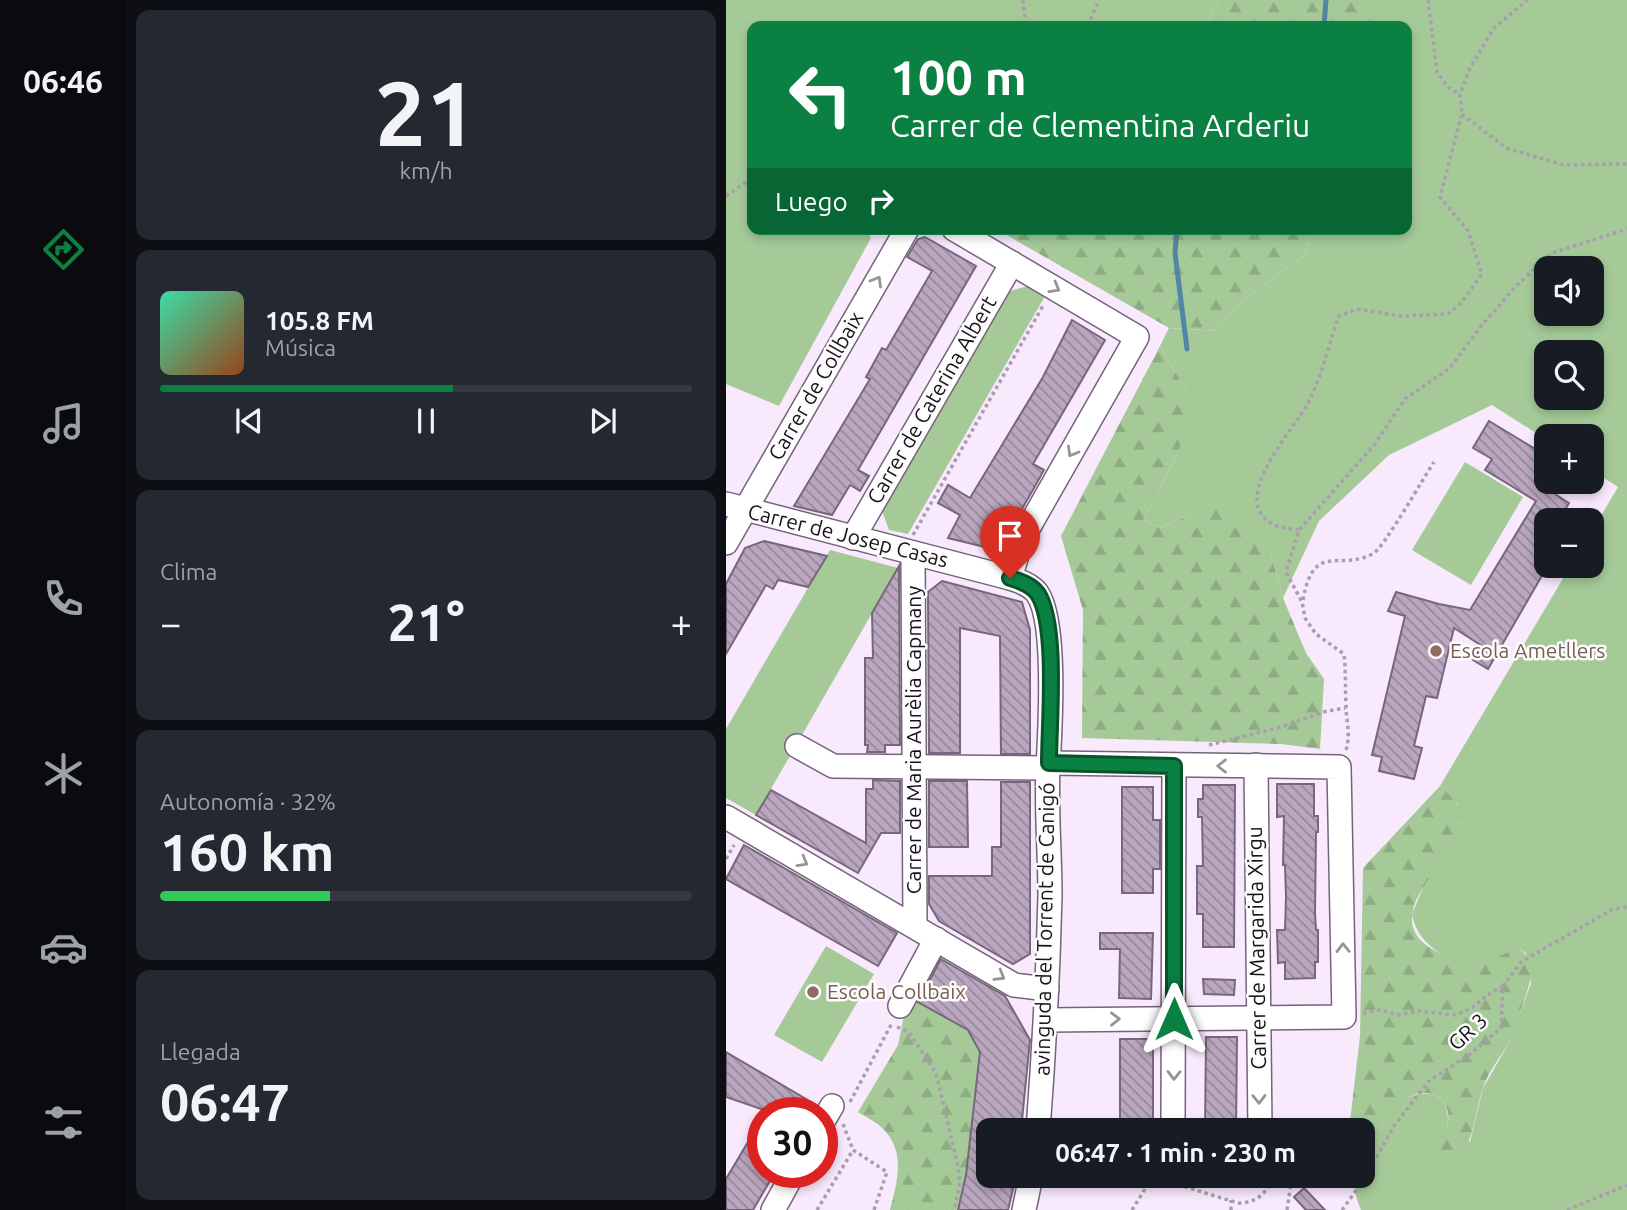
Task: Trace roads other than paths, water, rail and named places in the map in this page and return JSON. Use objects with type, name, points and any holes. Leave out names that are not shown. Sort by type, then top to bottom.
[{"type":"street","name":"Carrer de Collbaix","points":[[726,543],[735,507],[903,235]]},
{"type":"street","points":[[964,235],[1137,337],[1022,539],[1010,578]]},
{"type":"street","name":"Carrer de Caterina Albert","points":[[853,538],[1012,263]]},
{"type":"street","name":"Carrer de Josep Casas","points":[[735,507],[1010,578]]},
{"type":"street","name":"Carrer de Maria Aurèlia Capmany","points":[[908,552],[915,767],[915,926]]},
{"type":"street","name":"avinguda del Torrent de Canigó","points":[[1010,578],[1026,583],[1038,594],[1049,627],[1050,892],[1046,1020],[1039,1118]]},
{"type":"street","points":[[797,746],[833,766],[1339,767],[1344,1017],[1046,1020]]},
{"type":"street","name":"Carrer de Margarida Xirgu","points":[[1256,765],[1260,1118]]},
{"type":"street","points":[[1173,1118],[1174,766]]},
{"type":"street","points":[[726,817],[1014,985],[1047,989]]},
{"type":"street","points":[[896,1015],[936,939]]},
{"type":"street","points":[[773,1210],[785,1188]]},
{"type":"street","points":[[1024,1210],[1029,1188]]},
{"type":"waterway","points":[[1324,21],[1326,0]]},
{"type":"waterway","points":[[1176,235],[1175,253],[1187,349]]},
{"type":"place","name":"Escola Ametllers","points":[[1436,651]]},
{"type":"place","name":"Escola Collbaix","points":[[813,992]]}]
